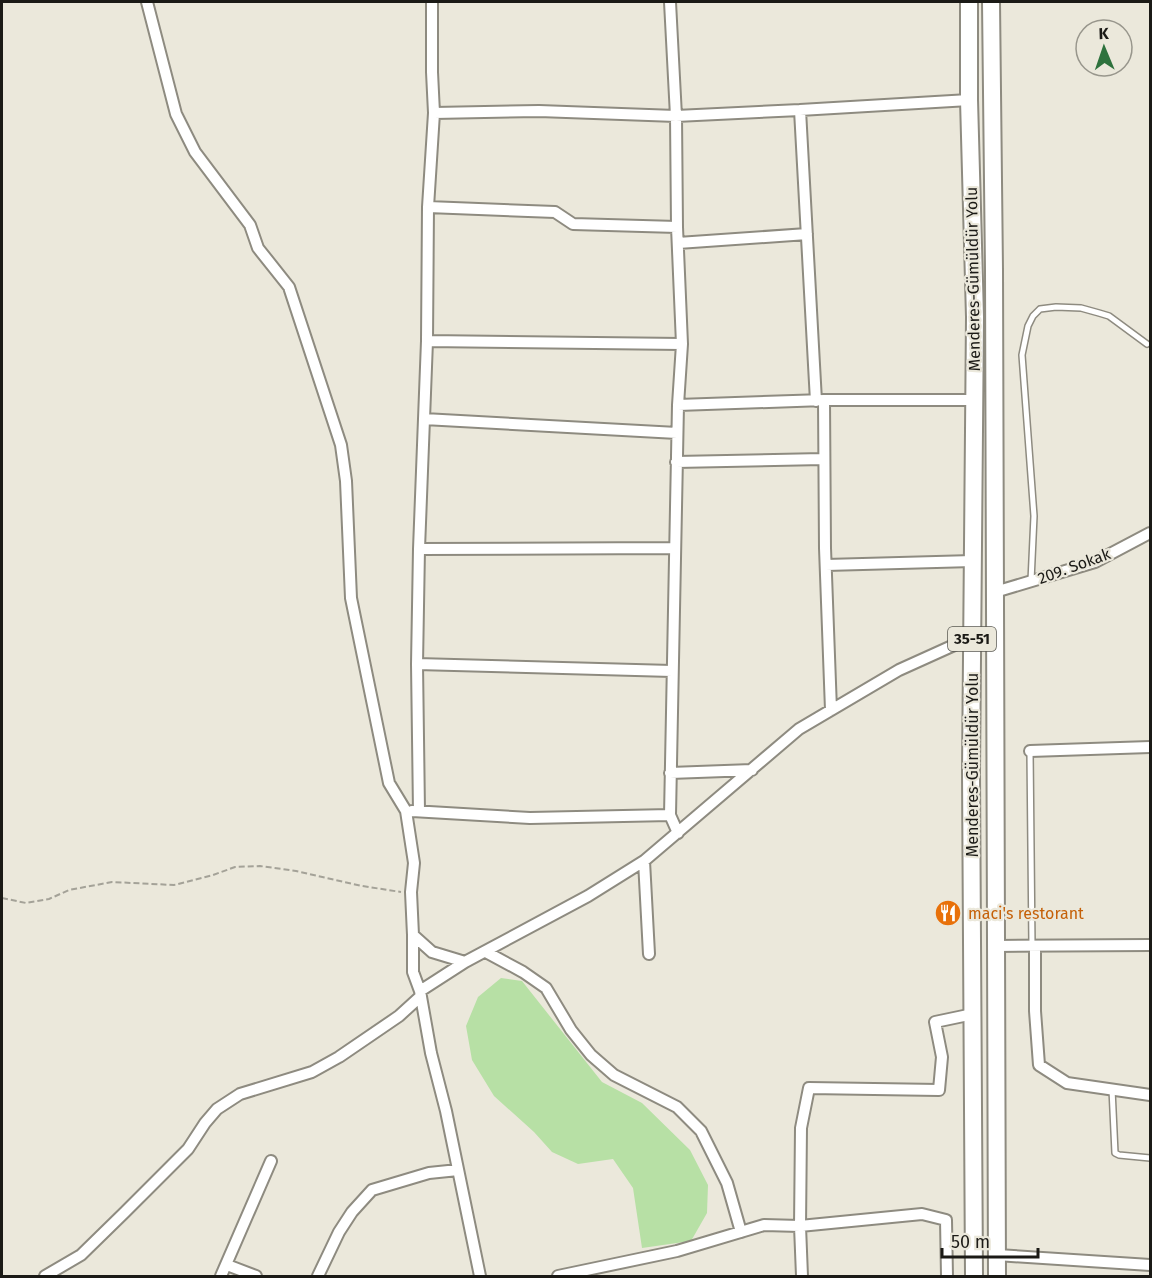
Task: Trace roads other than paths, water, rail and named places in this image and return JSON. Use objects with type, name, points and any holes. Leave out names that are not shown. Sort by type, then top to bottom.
[{"type":"main road","name":"Menderes-Gümüldür Yolu","points":[[969,2],[969,100],[975,317],[972,638],[974,1276]]},
{"type":"main road","name":"Menderes-Gümüldür Yolu","points":[[991,2],[998,1276]]},
{"type":"street","points":[[147,2],[176,114],[195,152],[250,225],[258,248],[289,287],[340,446],[346,481],[351,598],[389,783],[406,811],[414,863],[411,892],[413,972],[446,1111],[480,1276]]},
{"type":"street","points":[[419,812],[417,664],[427,341],[428,207],[434,113],[432,2]]},
{"type":"street","points":[[670,2],[676,116],[677,227],[682,344],[676,462],[670,773],[670,814],[678,833]]},
{"type":"street","points":[[434,113],[539,111],[676,116],[969,100]]},
{"type":"street","points":[[800,110],[824,459],[831,710]]},
{"type":"street","points":[[428,207],[555,212],[573,224],[677,227]]},
{"type":"street","points":[[678,243],[807,234]]},
{"type":"street","points":[[427,341],[682,344]]},
{"type":"street","points":[[678,405],[975,400]]},
{"type":"street","points":[[424,419],[677,433]]},
{"type":"street","points":[[676,462],[824,459]]},
{"type":"street","name":"209. Sokak","points":[[995,592],[1095,562],[1150,533]]},
{"type":"street","points":[[419,549],[674,548]]},
{"type":"street","points":[[826,565],[973,561]]},
{"type":"street","points":[[45,1276],[81,1255],[188,1149],[217,1109],[240,1094],[312,1072],[339,1057],[399,1016],[420,994],[465,962],[588,896],[644,861],[799,729],[899,670],[972,638]]},
{"type":"street","points":[[417,664],[672,671]]},
{"type":"street","points":[[1030,751],[1150,747]]},
{"type":"street","points":[[670,773],[752,770]]},
{"type":"street","points":[[406,811],[530,818],[670,814]]},
{"type":"street","points":[[644,861],[649,954]]},
{"type":"street","points":[[412,935],[432,952],[465,962]]},
{"type":"street","points":[[996,946],[1150,945]]},
{"type":"street","points":[[1033,946],[1039,1065],[1066,1083],[1150,1095]]},
{"type":"street","points":[[486,952],[523,972],[546,988],[571,1030],[591,1055],[614,1075],[678,1107],[701,1131],[727,1183],[741,1232]]},
{"type":"street","points":[[802,1276],[801,1128],[809,1088],[939,1090],[942,1057],[935,1022],[973,1014]]},
{"type":"street","points":[[221,1276],[271,1161]]},
{"type":"street","points":[[318,1276],[339,1232],[352,1212],[372,1190],[429,1173],[458,1170]]},
{"type":"street","points":[[558,1276],[677,1251],[764,1225],[800,1226],[922,1214],[946,1220],[946,1276]]},
{"type":"street","points":[[997,1255],[1150,1265]]},
{"type":"street","points":[[227,1265],[256,1276]]},
{"type":"lane","points":[[1031,581],[1034,516],[1022,356],[1028,326],[1033,315],[1040,309],[1081,308],[1109,316],[1147,344]]},
{"type":"lane","points":[[1030,751],[1033,946]]},
{"type":"lane","points":[[1112,1089],[1115,1153],[1150,1158]]},
{"type":"place","name":"maci's restorant","points":[[948,913]]}]
